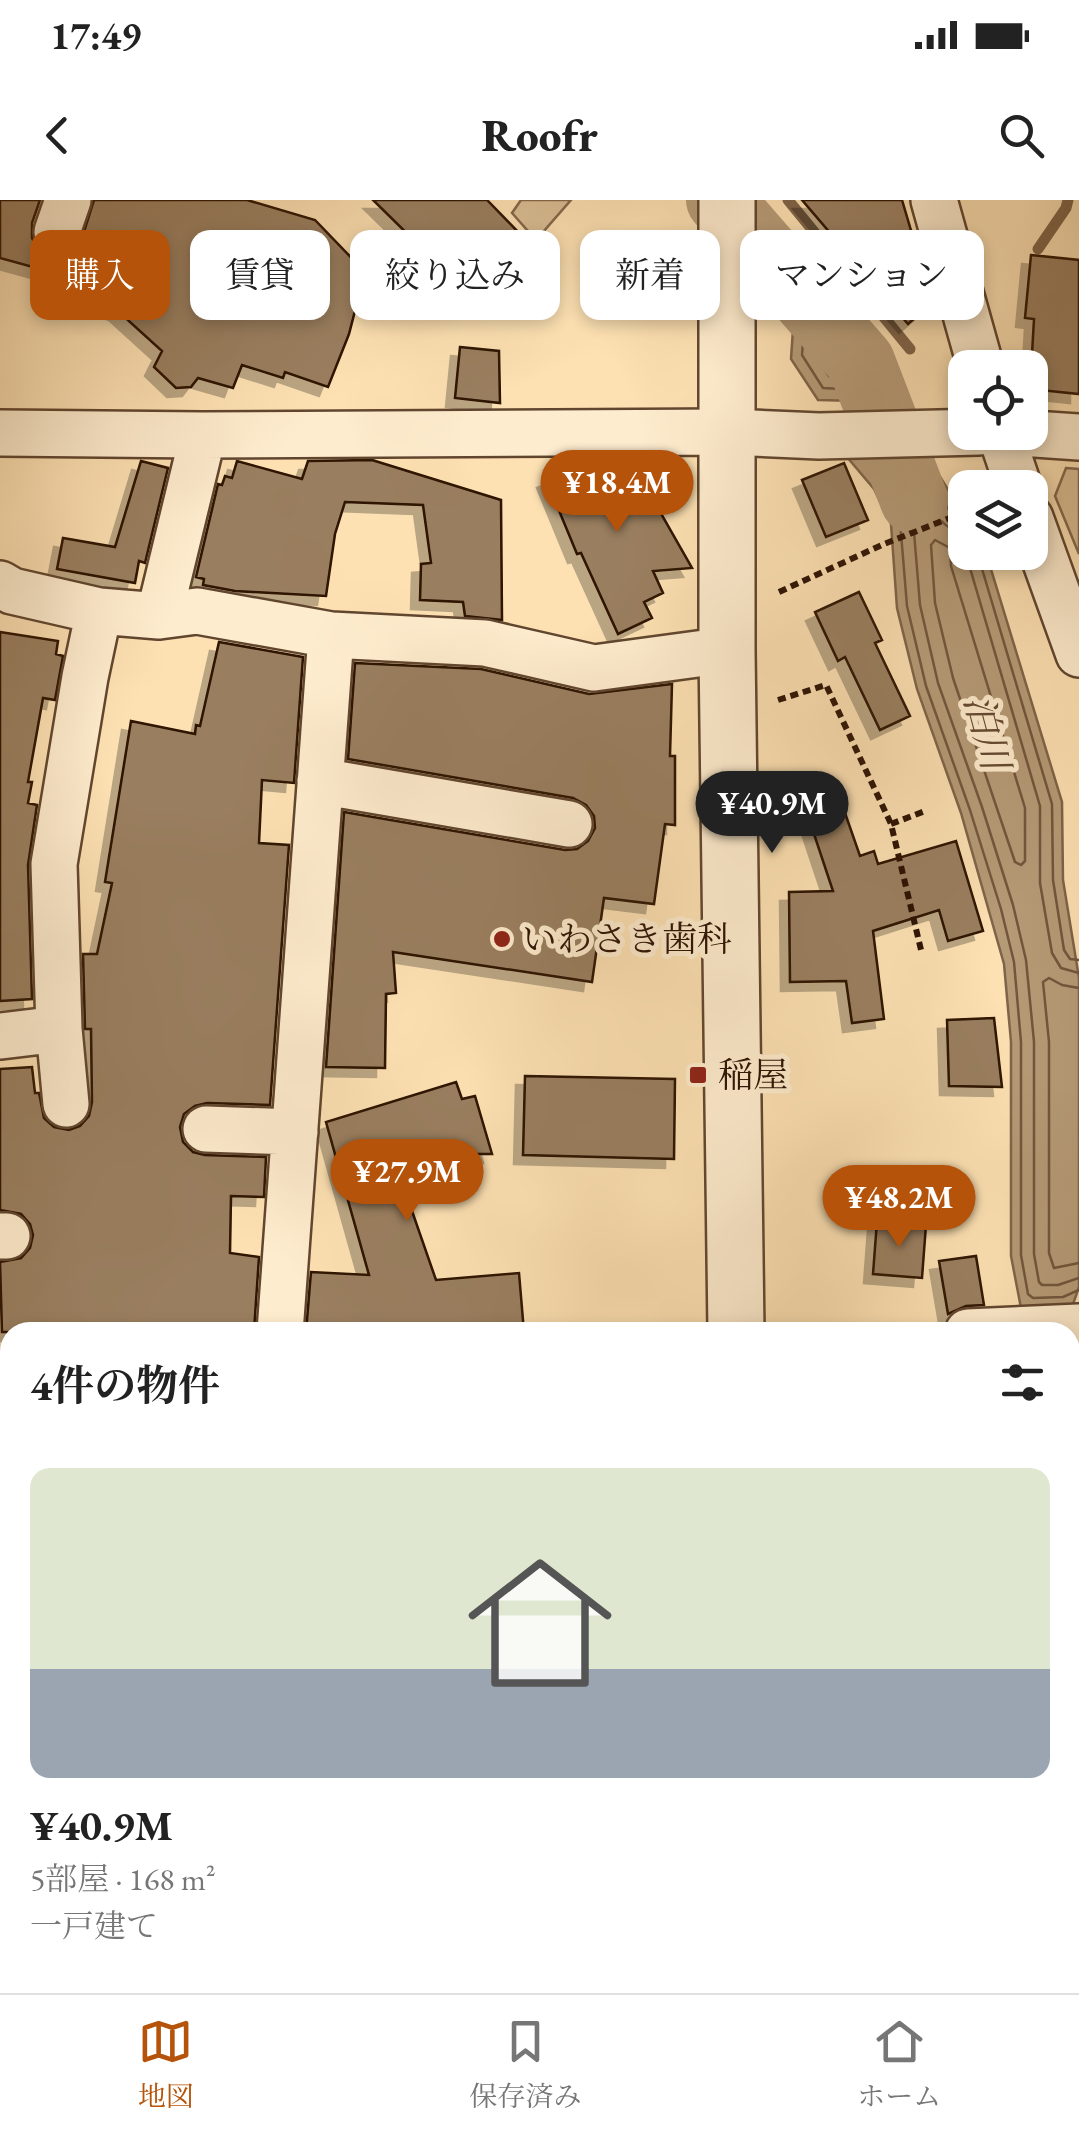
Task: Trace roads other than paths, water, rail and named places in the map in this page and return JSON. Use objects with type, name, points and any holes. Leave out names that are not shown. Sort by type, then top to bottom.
[{"type":"street","points":[[727,200],[727,650],[736,1322]]},
{"type":"street","points":[[934,200],[976,350]]},
{"type":"street","points":[[0,432],[203,436],[948,433]]},
{"type":"street","points":[[1048,435],[1079,437]]},
{"type":"street","points":[[159,616],[203,436]]},
{"type":"street","points":[[1048,568],[1079,654]]},
{"type":"street","points":[[0,584],[12,591],[99,612],[159,616],[197,611],[332,635],[485,643],[594,668],[727,650]]},
{"type":"street","points":[[66,1104],[58,1029],[54,864],[84,677],[99,612]]},
{"type":"street","points":[[281,1322],[332,635]]},
{"type":"street","points":[[320,782],[568,824]]},
{"type":"street","points":[[0,1036],[58,1029]]},
{"type":"street","points":[[206,1129],[295,1132]]},
{"type":"water","points":[[794,320],[849,320],[884,363],[901,402],[818,400],[791,359]]},
{"type":"water","points":[[841,450],[926,454],[948,490],[948,570],[991,570],[1062,802],[1063,880],[1079,978],[1079,1287],[1072,1307],[1021,1308],[1011,1256],[1011,1042],[1004,964],[961,813],[917,689],[897,608],[891,524],[874,489]]},
{"type":"waterway","name":"泊川","points":[[720,200],[861,362],[914,500]]},
{"type":"waterway","points":[[788,200],[910,349]]},
{"type":"waterway","points":[[1038,249],[1068,200]]},
{"type":"place","name":"いわさき歯科","points":[[502,939]]},
{"type":"place","name":"稲屋","points":[[698,1075]]}]
